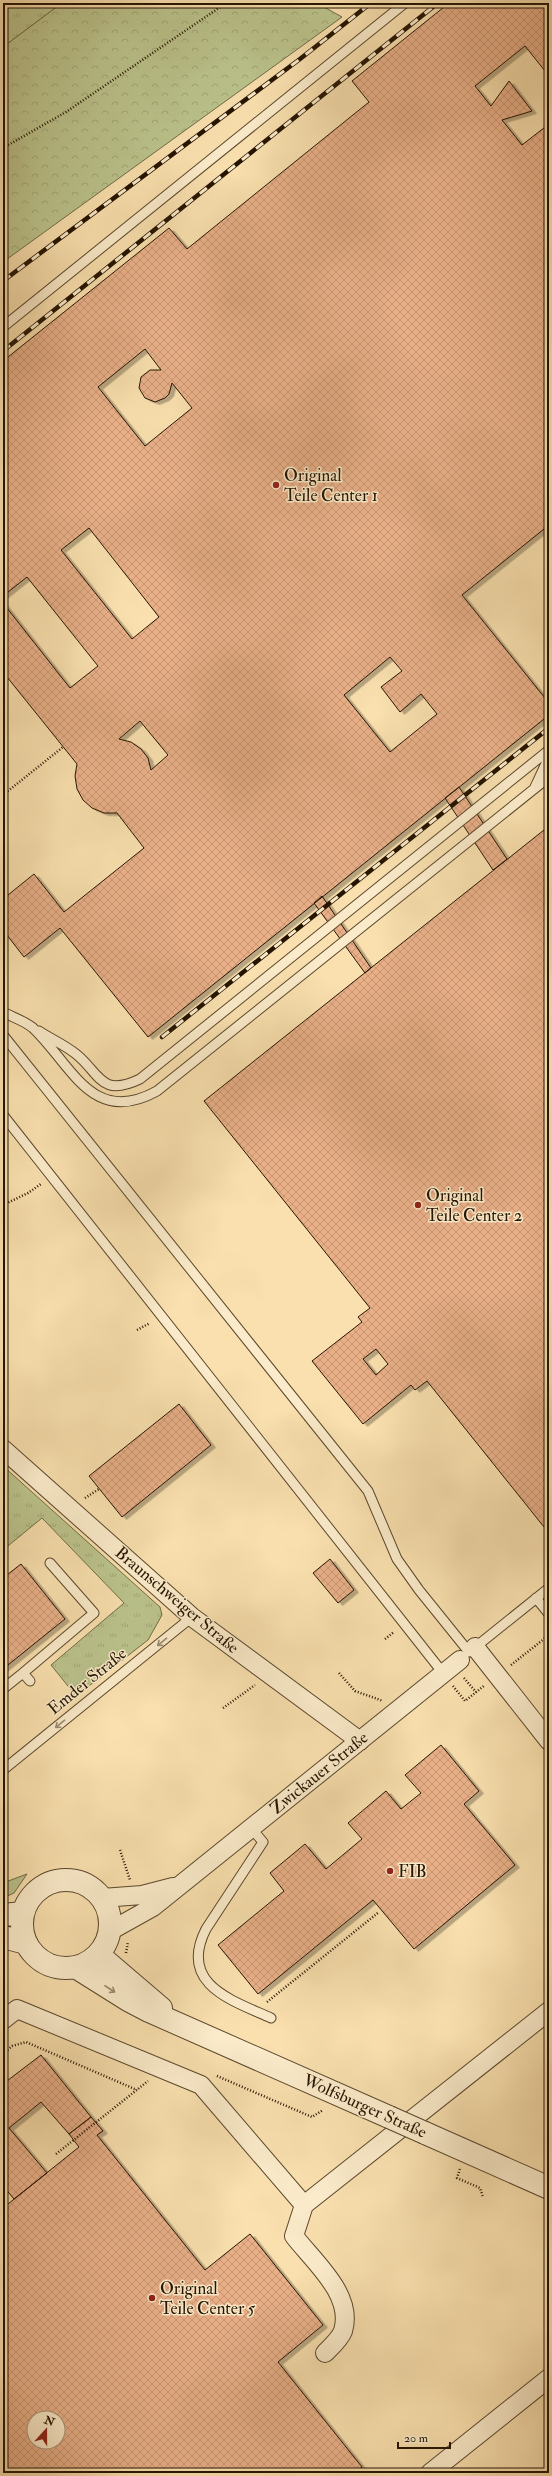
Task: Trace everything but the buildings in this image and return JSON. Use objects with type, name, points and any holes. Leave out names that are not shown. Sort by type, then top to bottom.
[{"type":"street","name":"Braunschweiger Straße","points":[[3,1449],[192,1618],[360,1741]]},
{"type":"street","name":"Zwickauer Straße","points":[[110,1931],[139,1916],[360,1741],[468,1653]]},
{"type":"street","points":[[468,1653],[497,1675],[549,1740]]},
{"type":"street","points":[[73,1880],[89,1886],[102,1898],[109,1914],[110,1931],[104,1948],[99,1955],[77,1968],[51,1966],[36,1957],[26,1943],[22,1926],[13,1914],[44,1886],[56,1881],[73,1880]]},
{"type":"street","name":"Zwickauer Straße","points":[[102,1898],[134,1896],[178,1885]]},
{"type":"street","points":[[3,1937],[26,1943]]},
{"type":"street","name":"Wolfsburger Straße","points":[[99,1955],[181,2024]]},
{"type":"street","name":"Wolfsburger Straße","points":[[77,1968],[128,2000],[549,2188]]},
{"type":"street","points":[[4,2017],[17,2009],[201,2084],[304,2205]]},
{"type":"street","points":[[326,2353],[342,2332],[346,2314],[339,2293],[294,2236],[304,2205],[549,2011]]},
{"type":"street","points":[[430,2473],[549,2378]]},
{"type":"lane","points":[[3,327],[405,3]]},
{"type":"lane","points":[[3,1012],[32,1027],[77,1054],[96,1077],[104,1082],[127,1085],[140,1079],[549,750]]},
{"type":"lane","points":[[534,790],[549,757]]},
{"type":"lane","points":[[32,1027],[86,1089],[99,1097],[120,1103],[139,1101],[157,1091],[549,777]]},
{"type":"lane","points":[[3,1035],[368,1491],[397,1559],[468,1653],[549,1588]]},
{"type":"lane","points":[[3,1115],[443,1673]]},
{"type":"lane","points":[[3,1689],[94,1613],[50,1563]]},
{"type":"lane","points":[[536,1598],[549,1614]]},
{"type":"lane","name":"Emder Straße","points":[[3,1770],[192,1618]]},
{"type":"lane","points":[[23,1673],[30,1681]]},
{"type":"lane","points":[[251,1828],[263,1842],[206,1929],[200,1941],[198,1954],[199,1967],[205,1980],[214,1990],[271,2018]]},
{"type":"path","points":[[3,8],[9,3]]},
{"type":"path","points":[[3,148],[66,112],[226,3]]},
{"type":"path","points":[[3,51],[6,58],[3,62]]},
{"type":"path","points":[[3,795],[63,747]]},
{"type":"path","points":[[3,1205],[28,1193],[51,1176]]},
{"type":"path","points":[[497,1675],[549,1635]]},
{"type":"path","points":[[339,1673],[355,1691],[389,1703],[396,1711]]},
{"type":"path","points":[[443,1673],[465,1701],[483,1687]]},
{"type":"path","points":[[223,1708],[268,1674]]},
{"type":"path","points":[[120,1850],[134,1896]]},
{"type":"path","points":[[256,2011],[379,1912]]},
{"type":"path","points":[[121,1974],[129,1964],[126,1945],[141,1926],[139,1916]]},
{"type":"path","points":[[3,2054],[12,2046],[26,2042],[136,2090]]},
{"type":"path","points":[[56,2154],[163,2069]]},
{"type":"path","points":[[212,2073],[303,2113]]},
{"type":"path","points":[[466,2151],[457,2178],[480,2188],[483,2197]]},
{"type":"green space","points":[[3,3],[62,3],[3,47]]},
{"type":"green space","points":[[62,3],[325,3],[322,6],[342,17],[3,262],[3,47]]},
{"type":"green space","points":[[3,1466],[160,1607],[162,1615],[148,1640],[76,1696],[51,1665],[124,1603],[42,1518],[3,1550]]},
{"type":"green space","points":[[27,1874],[14,1893],[3,1898],[3,1883]]},
{"type":"railway","points":[[3,281],[300,59],[371,3]]},
{"type":"railway","points":[[3,351],[438,3]]},
{"type":"railway","points":[[162,1037],[549,728]]},
{"type":"place","name":"Original Teile Center 1","points":[[276,485]]},
{"type":"place","name":"Original Teile Center 2","points":[[418,1205]]},
{"type":"place","name":"FIB","points":[[390,1871]]},
{"type":"place","name":"Original Teile Center 5","points":[[152,2298]]}]
